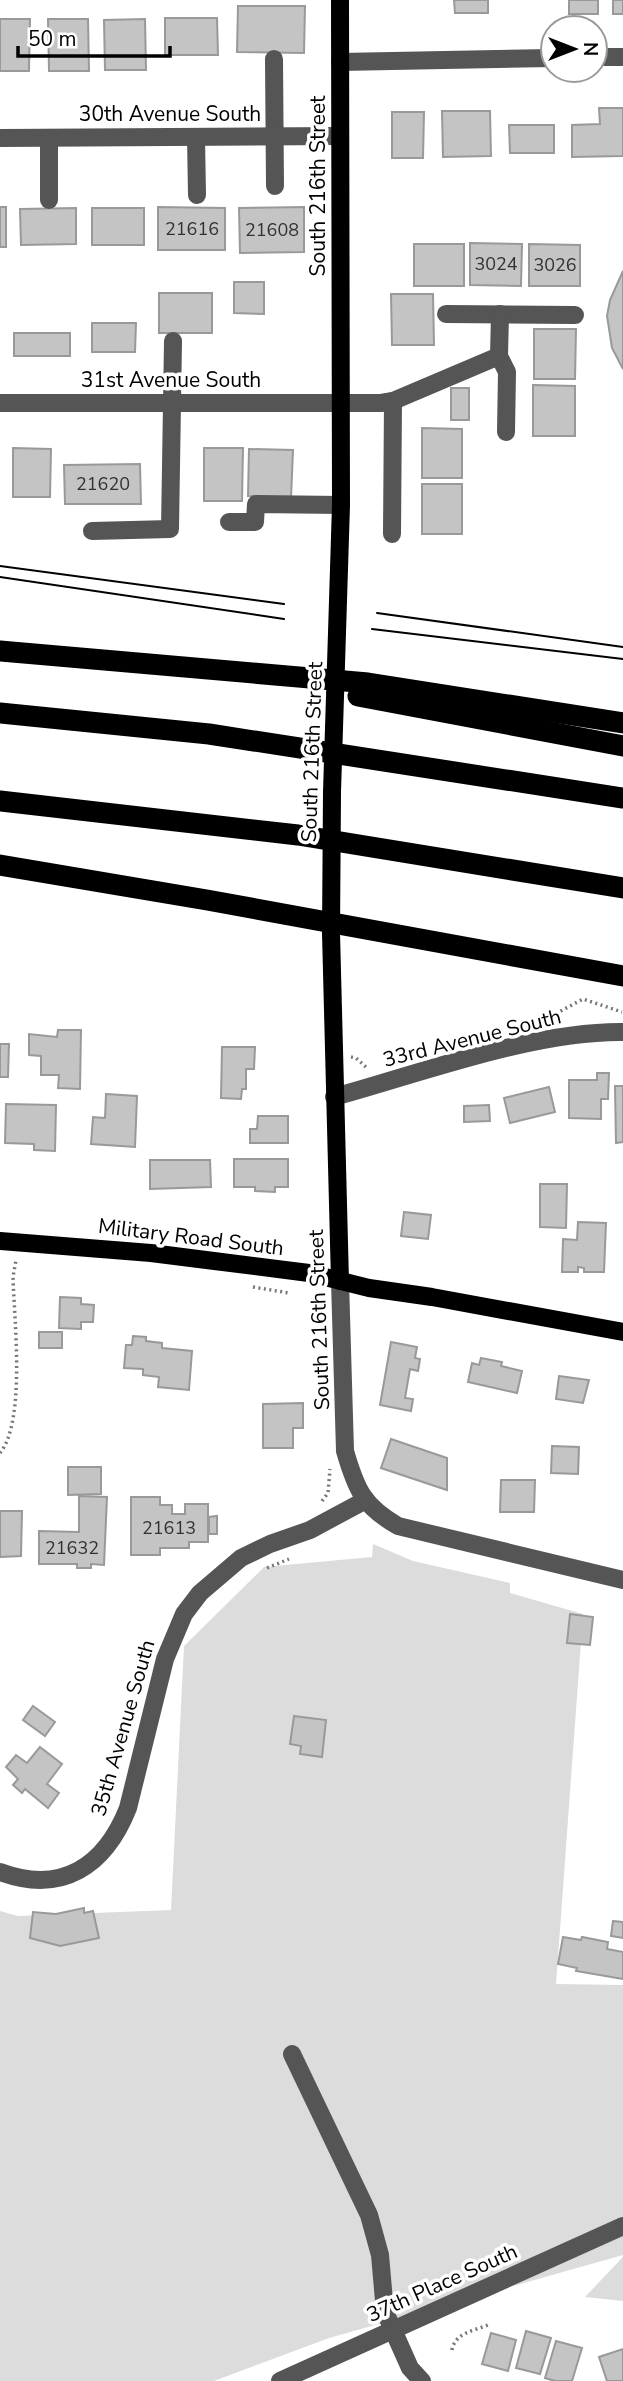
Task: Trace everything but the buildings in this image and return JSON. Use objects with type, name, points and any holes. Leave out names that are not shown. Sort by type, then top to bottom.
[{"type":"highway","points":[[0,651],[368,683],[623,723]]},
{"type":"highway","points":[[54,656],[310,688],[623,746]]},
{"type":"highway","points":[[0,713],[209,734],[623,799]]},
{"type":"highway","points":[[0,801],[298,835],[623,888]]},
{"type":"highway","points":[[0,866],[207,900],[623,976]]},
{"type":"main road","name":"South 216th Street","points":[[340,0],[342,402],[331,933],[340,1281]]},
{"type":"main road","name":"Military Road South","points":[[0,1241],[150,1253],[309,1273],[340,1281],[623,1332]]},
{"type":"street","points":[[340,62],[539,58]]},
{"type":"street","points":[[274,59],[275,186]]},
{"type":"street","name":"30th Avenue South","points":[[0,138],[339,136]]},
{"type":"street","points":[[196,137],[197,195]]},
{"type":"street","points":[[48,138],[49,201]]},
{"type":"street","points":[[446,314],[575,315]]},
{"type":"street","points":[[500,314],[499,356],[507,372],[506,432]]},
{"type":"street","points":[[92,531],[170,529],[173,341]]},
{"type":"street","points":[[392,534],[393,401],[499,356]]},
{"type":"street","name":"31st Avenue South","points":[[0,403],[393,401]]},
{"type":"street","points":[[229,522],[255,522],[256,503],[341,505]]},
{"type":"street","name":"33rd Avenue South","points":[[334,1097],[527,1044],[571,1036],[623,1032]]},
{"type":"street","name":"South 216th Street","points":[[340,1281],[345,1451],[351,1473],[364,1501]]},
{"type":"street","points":[[364,1501],[379,1515],[398,1525],[623,1580]]},
{"type":"street","name":"35th Avenue South","points":[[0,1872],[31,1880],[49,1879],[80,1871],[96,1859],[120,1827],[128,1808],[165,1659],[184,1614],[200,1593],[241,1558],[310,1530],[364,1501]]},
{"type":"street","points":[[292,2054],[369,2215],[380,2255],[382,2303],[410,2368],[422,2381]]},
{"type":"street","name":"37th Place South","points":[[280,2381],[623,2226]]},
{"type":"path","points":[[0,1453],[9,1433],[16,1397],[14,1261]]},
{"type":"path","points":[[256,1573],[292,1558]]},
{"type":"path","points":[[452,2350],[453,2340],[458,2336],[488,2325]]},
{"type":"shaded area","points":[[373,1544],[413,1561],[510,1583],[510,1593],[583,1614],[556,1984],[623,1985],[623,2255],[329,2338],[214,2381],[0,2381],[0,1911],[18,1916],[171,1910],[184,1646],[264,1567],[372,1557]]},
{"type":"shaded area","points":[[623,2257],[623,2301],[585,2297]]},
{"type":"tram line","points":[[0,566],[284,604]]},
{"type":"tram line","points":[[0,577],[284,619]]},
{"type":"tram line","points":[[377,613],[623,647]]},
{"type":"tram line","points":[[372,629],[623,659]]}]
